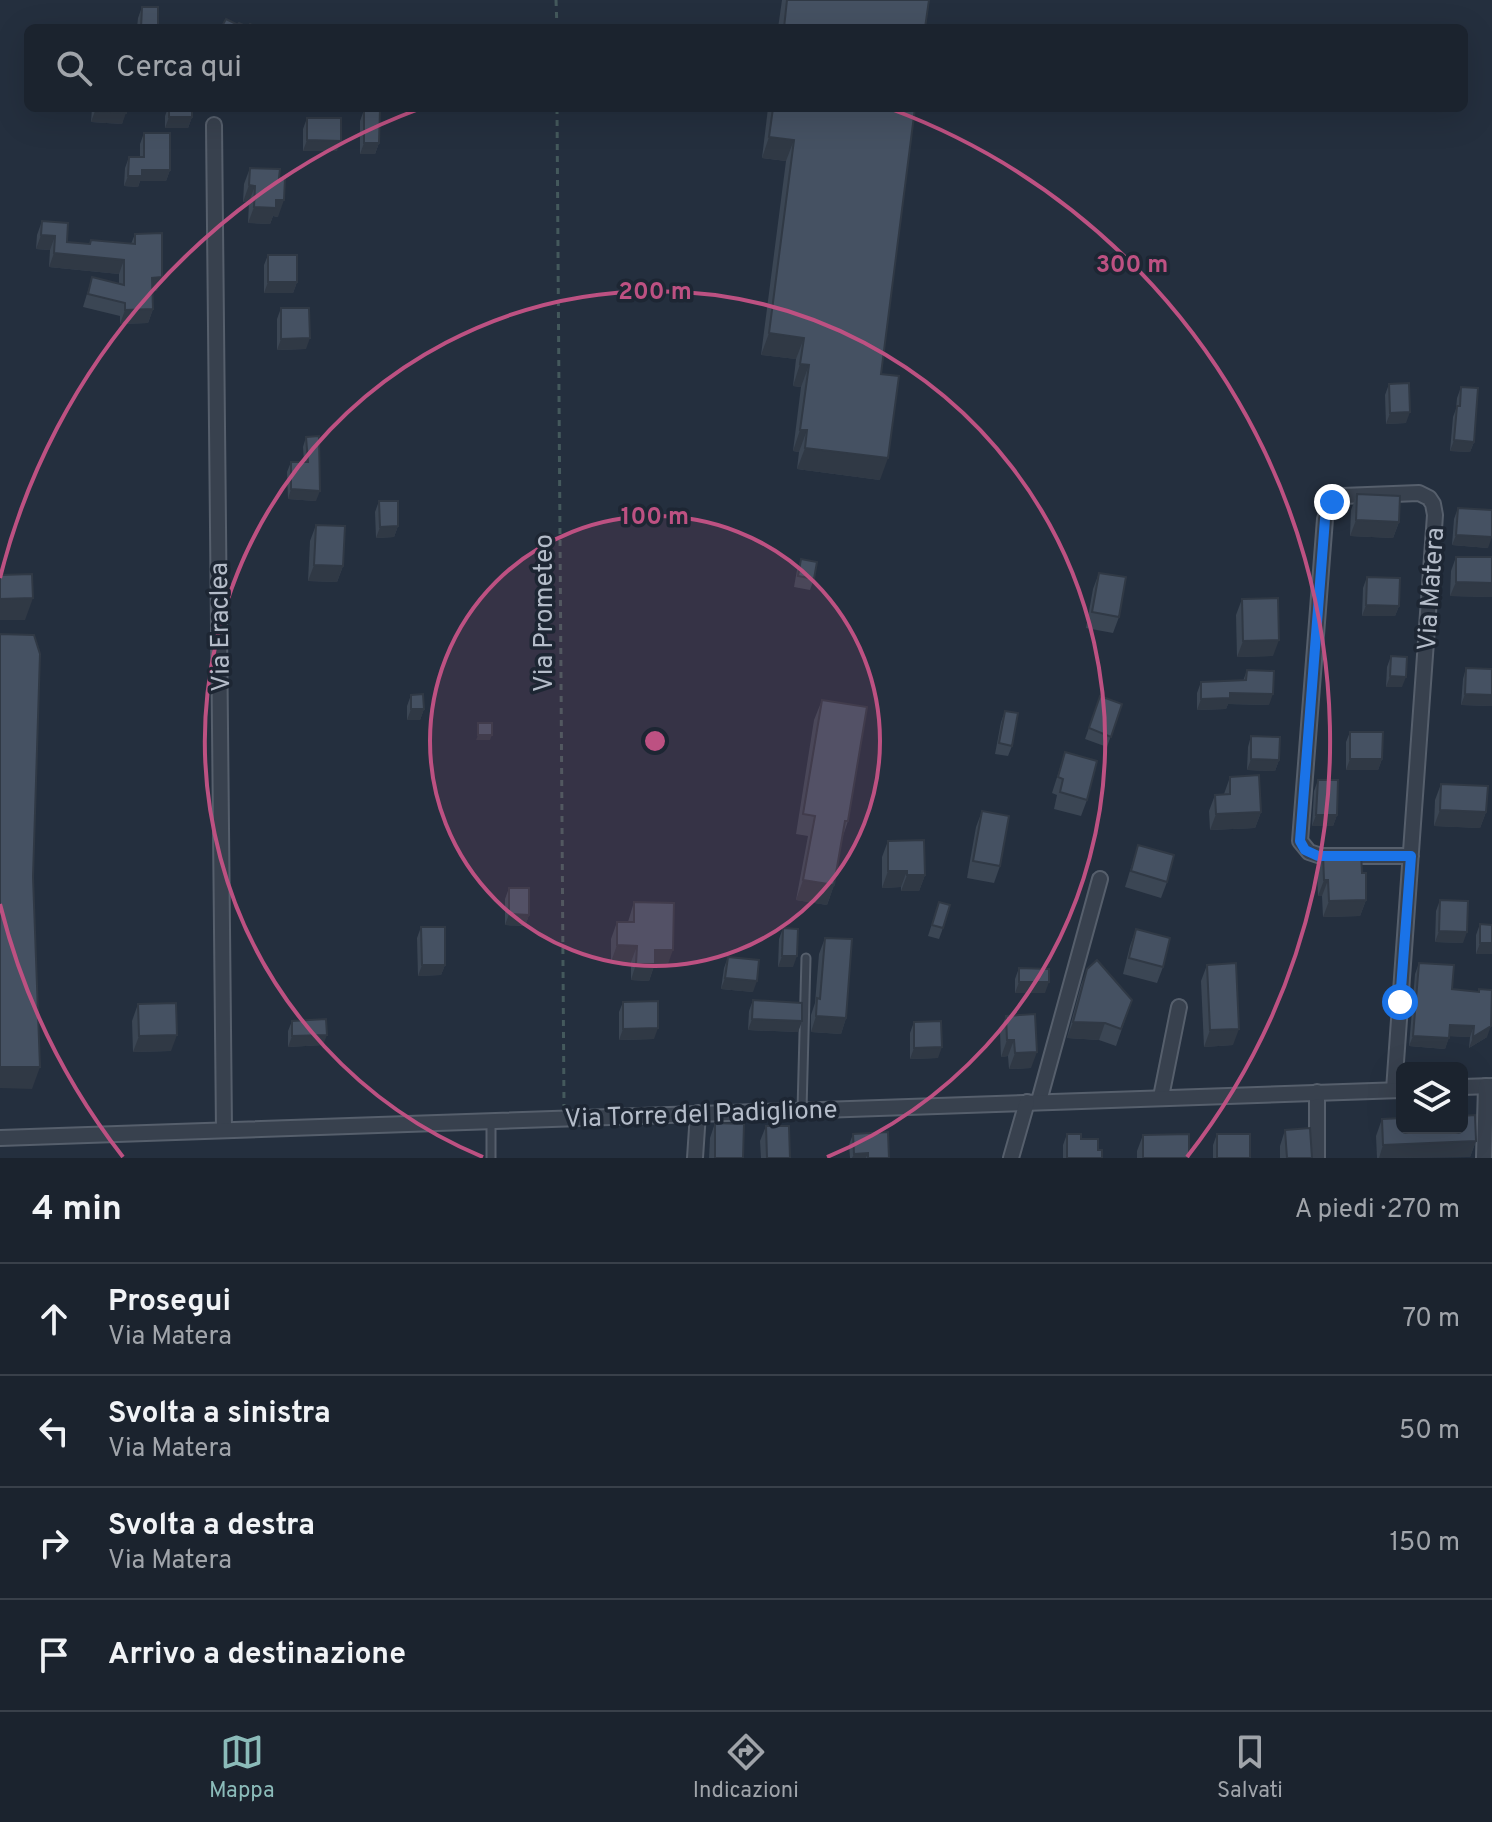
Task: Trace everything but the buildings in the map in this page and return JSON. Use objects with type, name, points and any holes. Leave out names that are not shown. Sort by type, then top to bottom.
[{"type":"street","name":"Via Eraclea","points":[[214,125],[224,1130]]},
{"type":"street","name":"Via Matera","points":[[1400,1062],[1434,507],[1429,498],[1419,493],[1342,496],[1330,505],[1325,519],[1300,841],[1305,850],[1318,856],[1411,856]]},
{"type":"street","points":[[1011,1158],[1033,1102],[1100,879]]},
{"type":"street","points":[[1161,1097],[1179,1007]]},
{"type":"street","points":[[1468,1087],[1489,1086],[1484,1158]]},
{"type":"street","name":"Via Torre del Padiglione","points":[[0,1138],[1396,1090]]},
{"type":"street","points":[[1317,1092],[1317,1158]]},
{"type":"street","points":[[695,1158],[698,1113]]},
{"type":"lane","points":[[802,1110],[806,958]]},
{"type":"lane","points":[[491,1120],[491,1158]]},
{"type":"path","points":[[556,0],[557,24]]},
{"type":"path","name":"Via Prometeo","points":[[557,112],[564,1118]]},
{"type":"route","points":[[1332,502],[1325,519],[1300,841],[1305,850],[1318,856],[1411,856],[1400,1002]]}]
